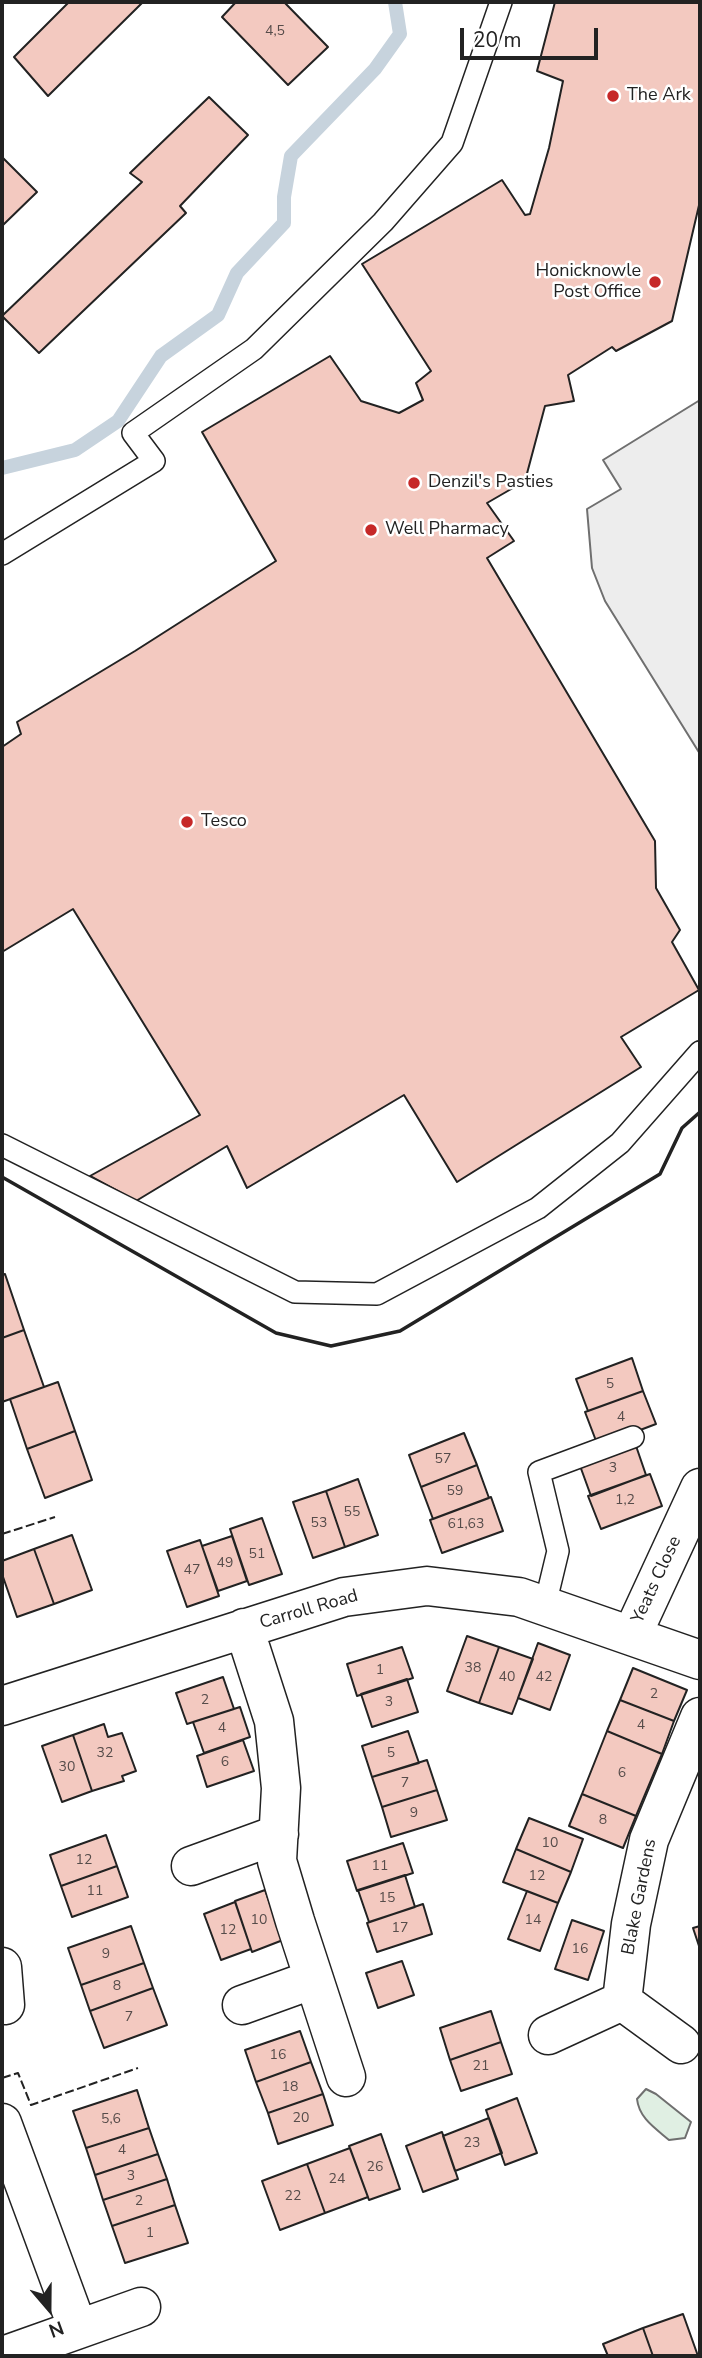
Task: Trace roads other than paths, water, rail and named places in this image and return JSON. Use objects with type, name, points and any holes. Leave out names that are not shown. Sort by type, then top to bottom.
[{"type":"street","name":"Yeats Close","points":[[632,1635],[700,1488]]},
{"type":"street","name":"Carroll Road","points":[[2,1706],[344,1597],[427,1586],[519,1597],[700,1660]]},
{"type":"street","points":[[244,1628],[274,1721],[281,1788],[277,1861],[346,2077]]},
{"type":"street","name":"Blake Gardens","points":[[622,2001],[631,1924],[649,1840],[700,1717]]},
{"type":"street","points":[[191,1866],[279,1834]]},
{"type":"street","points":[[2,1967],[5,2005]]},
{"type":"street","points":[[242,2005],[314,1979]]},
{"type":"street","points":[[548,2035],[622,2001],[681,2044]]},
{"type":"street","points":[[2,2123],[78,2329]]},
{"type":"street","points":[[3,2356],[141,2307]]},
{"type":"lane","points":[[2,554],[154,461],[133,432],[254,349],[383,222],[452,143],[501,2]]},
{"type":"lane","points":[[2,1145],[295,1293],[377,1294],[538,1208],[620,1143],[700,1052]]},
{"type":"lane","points":[[545,1605],[558,1551],[539,1472],[633,1437]]},
{"type":"waterway","points":[[2,468],[75,450],[118,421],[161,356],[218,315],[237,273],[284,223],[284,197],[291,156],[375,69],[400,34],[395,2]]},
{"type":"place","name":"The Ark","points":[[613,96]]},
{"type":"place","name":"Honicknowle Post Office","points":[[655,282]]},
{"type":"place","name":"Denzil's Pasties","points":[[414,483]]},
{"type":"place","name":"Well Pharmacy","points":[[371,530]]},
{"type":"place","name":"Tesco","points":[[187,822]]}]
